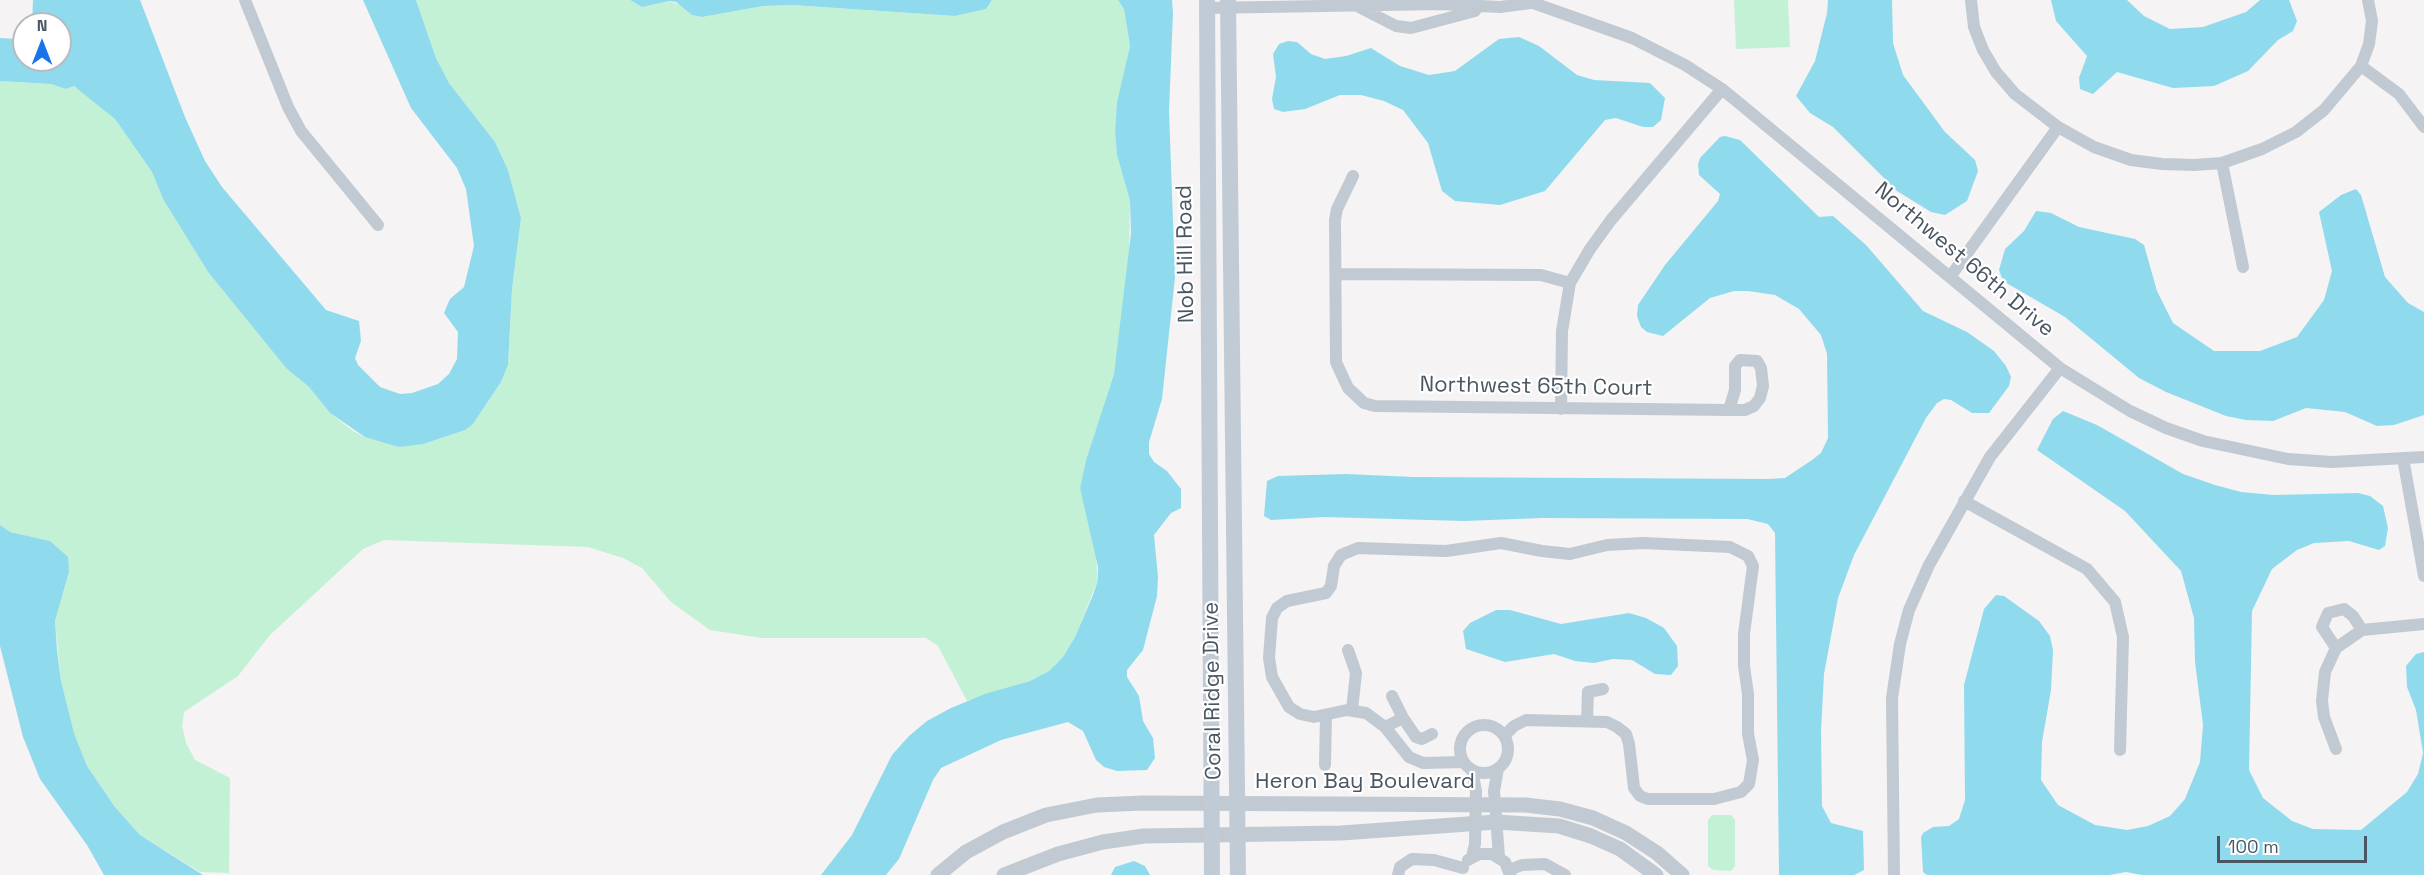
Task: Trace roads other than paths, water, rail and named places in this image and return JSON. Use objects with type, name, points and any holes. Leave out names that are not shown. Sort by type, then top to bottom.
[{"type":"main road","name":"Nob Hill Road","points":[[1207,4],[1211,508]]},
{"type":"main road","name":"Nob Hill Road","points":[[1228,4],[1233,507]]},
{"type":"main road","name":"Coral Ridge Drive","points":[[1233,507],[1238,875]]},
{"type":"main road","name":"Coral Ridge Drive","points":[[1211,508],[1212,875]]},
{"type":"street","points":[[245,0],[288,107],[301,131],[378,225]]},
{"type":"street","points":[[1971,0],[1974,27],[1983,50],[1996,72],[2015,94],[2058,127],[2094,147],[2131,160],[2162,165],[2222,163],[2262,149],[2296,132],[2325,110],[2361,66],[2369,44],[2372,21],[2368,0]]},
{"type":"street","name":"Northwest 66th Drive","points":[[1355,3],[1396,26],[1411,28],[1465,12],[1529,1],[1617,31],[1685,65],[1722,89],[2060,368],[2130,411],[2166,428],[2203,441],[2288,459],[2332,462],[2424,457]]},
{"type":"street","name":"Northwest 66th Drive","points":[[1207,4],[1440,2],[1500,7]]},
{"type":"street","points":[[2361,66],[2399,94],[2424,127]]},
{"type":"street","points":[[1561,409],[1562,331],[1570,283],[1611,220],[1722,89]]},
{"type":"street","points":[[1950,277],[2058,127]]},
{"type":"street","points":[[2222,163],[2243,267]]},
{"type":"street","points":[[1353,176],[1337,209],[1336,274],[1541,275],[1570,283]]},
{"type":"street","name":"Northwest 65th Court","points":[[1336,274],[1336,362],[1348,388],[1355,397],[1375,406],[1730,410]]},
{"type":"street","points":[[1894,875],[1893,698],[1900,644],[1909,610],[1929,565],[1964,501],[2004,437],[2060,368]]},
{"type":"street","name":"Northwest 66th Drive","points":[[2403,458],[2424,449]]},
{"type":"street","points":[[2403,458],[2424,576]]},
{"type":"street","points":[[1964,501],[2087,569],[2115,602],[2123,637],[2120,750]]},
{"type":"street","points":[[1398,875],[1405,861],[1412,859],[1434,860],[1462,871],[1472,857],[1476,805],[1468,766],[1460,748],[1461,740],[1471,728],[1485,724],[1493,726],[1505,735],[1509,750],[1504,764],[1498,769],[1483,773],[1468,766],[1423,763],[1409,757],[1385,727],[1366,713],[1352,710],[1326,715],[1307,715],[1289,707],[1272,677],[1269,637],[1272,618],[1277,608],[1287,601],[1326,593],[1331,586],[1334,566],[1341,555],[1358,548],[1446,551],[1501,543],[1542,552],[1570,554],[1606,545],[1643,543],[1730,547],[1748,556],[1752,566],[1744,634],[1744,655],[1748,694],[1748,734],[1753,760],[1749,784],[1741,792],[1728,798],[1648,799],[1640,796],[1634,788],[1626,734],[1607,722],[1526,720],[1514,726],[1505,735]]},
{"type":"street","points":[[2336,648],[2322,627],[2328,613],[2344,609],[2353,616],[2362,630]]},
{"type":"street","points":[[2336,749],[2324,717],[2322,701],[2325,672],[2336,648],[2362,630],[2424,624]]},
{"type":"street","points":[[1348,650],[1356,673],[1352,710]]},
{"type":"street","points":[[1587,721],[1588,692],[1603,689]]},
{"type":"street","points":[[1392,696],[1403,718],[1416,736],[1422,739],[1432,734]]},
{"type":"street","points":[[1325,765],[1326,715]]},
{"type":"street","points":[[1385,727],[1403,718]]},
{"type":"street","points":[[1498,769],[1494,780],[1499,857],[1510,872],[1522,865],[1545,864],[1565,875]]},
{"type":"street","name":"Heron Bay Boulevard","points":[[938,875],[966,852],[1003,832],[1046,815],[1097,805],[1211,804],[1495,805],[1560,809],[1593,818],[1626,833],[1657,853],[1682,875]]},
{"type":"street","name":"Heron Bay Boulevard","points":[[1004,875],[1058,854],[1102,842],[1154,836],[1341,833],[1476,822],[1559,826],[1591,836],[1620,849],[1656,875]]},
{"type":"street","points":[[1472,857],[1486,853],[1499,857]]},
{"type":"water","points":[[33,0],[140,0],[185,117],[205,161],[222,187],[326,310],[359,321],[361,341],[355,358],[358,365],[380,387],[400,394],[412,393],[438,384],[449,374],[457,359],[458,332],[444,313],[450,299],[464,287],[474,246],[466,189],[457,168],[411,108],[363,0],[416,0],[436,58],[449,83],[495,142],[508,170],[521,218],[512,289],[508,365],[501,382],[473,424],[465,430],[423,444],[399,447],[365,437],[330,413],[309,387],[286,368],[208,272],[163,199],[152,172],[115,119],[74,86],[66,89],[51,84],[0,81],[0,38],[12,39],[12,72],[72,72],[72,12],[32,12]]},
{"type":"water","points":[[630,0],[992,0],[986,9],[955,16],[792,5],[763,6],[702,17],[692,15],[676,2],[669,1],[642,7]]},
{"type":"water","points":[[1118,0],[1172,0],[1173,13],[1169,111],[1175,277],[1162,399],[1149,442],[1149,454],[1154,462],[1167,471],[1181,489],[1181,508],[1171,513],[1154,535],[1158,577],[1157,596],[1143,650],[1127,670],[1127,677],[1139,696],[1143,721],[1153,738],[1155,758],[1147,770],[1117,771],[1104,767],[1096,760],[1083,731],[1068,722],[1001,740],[941,768],[933,780],[899,859],[886,875],[821,875],[852,835],[892,755],[909,736],[927,721],[951,708],[985,694],[1030,681],[1049,671],[1063,657],[1075,637],[1093,595],[1098,580],[1098,567],[1080,488],[1086,460],[1114,374],[1131,233],[1130,201],[1117,155],[1115,131],[1117,102],[1130,46],[1124,9]]},
{"type":"water","points":[[1828,0],[1892,0],[1893,43],[1903,75],[1945,132],[1975,160],[1978,171],[1967,201],[1945,215],[1931,212],[1897,191],[1833,127],[1810,113],[1796,96],[1815,61]]},
{"type":"water","points":[[2051,0],[2127,0],[2144,16],[2170,29],[2203,27],[2246,12],[2260,0],[2289,0],[2297,21],[2293,31],[2278,40],[2248,71],[2214,86],[2173,88],[2117,72],[2093,94],[2080,89],[2079,78],[2087,56],[2056,21]]},
{"type":"water","points":[[1519,37],[1539,46],[1577,75],[1594,80],[1650,83],[1665,98],[1661,120],[1653,127],[1643,127],[1616,118],[1605,120],[1545,191],[1500,205],[1455,201],[1442,191],[1428,143],[1403,110],[1384,101],[1361,95],[1340,95],[1305,109],[1283,112],[1274,109],[1272,99],[1276,77],[1273,54],[1279,44],[1288,41],[1297,42],[1311,54],[1325,59],[1346,56],[1371,48],[1400,66],[1429,75],[1455,71],[1499,39]]},
{"type":"water","points":[[1720,137],[1740,140],[1819,217],[1833,216],[1866,245],[1923,311],[1967,332],[1994,351],[2006,366],[2011,377],[2009,386],[1989,413],[1972,413],[1951,400],[1944,399],[1937,403],[1926,418],[1854,555],[1838,598],[1824,674],[1821,731],[1822,806],[1831,823],[1863,831],[1864,870],[1854,875],[1779,875],[1775,533],[1768,524],[1747,519],[1542,518],[1464,521],[1325,517],[1271,520],[1264,516],[1267,481],[1278,476],[1346,474],[1413,477],[1769,479],[1785,478],[1821,453],[1828,438],[1827,354],[1821,335],[1799,309],[1775,295],[1734,291],[1710,298],[1663,336],[1647,332],[1641,327],[1637,316],[1638,305],[1665,265],[1718,201],[1720,194],[1699,175],[1698,164],[1700,158]]},
{"type":"water","points":[[2356,189],[2361,195],[2385,277],[2408,303],[2424,312],[2424,415],[2394,425],[2377,426],[2345,412],[2306,408],[2273,421],[2246,420],[2226,416],[2166,392],[2139,378],[2065,317],[2003,281],[1999,270],[2005,249],[2024,231],[2036,211],[2051,213],[2079,227],[2135,239],[2144,245],[2157,291],[2173,323],[2214,351],[2260,351],[2297,337],[2324,300],[2332,271],[2319,212],[2341,195]]},
{"type":"water","points":[[2063,411],[2097,425],[2183,474],[2215,485],[2241,492],[2274,495],[2358,493],[2370,496],[2383,506],[2388,528],[2385,546],[2379,550],[2349,541],[2314,543],[2297,550],[2272,569],[2252,611],[2249,770],[2263,798],[2292,821],[2313,829],[2361,830],[2407,792],[2418,774],[2423,753],[2416,710],[2407,687],[2406,666],[2416,654],[2424,652],[2424,875],[2142,875],[2126,872],[2109,875],[1927,875],[1923,872],[1921,837],[1923,833],[1933,827],[1949,826],[1959,819],[1965,800],[1964,685],[1984,609],[1996,595],[2004,596],[2039,621],[2050,636],[2053,650],[2051,690],[2042,742],[2041,780],[2058,805],[2095,825],[2127,830],[2148,826],[2170,816],[2185,799],[2200,762],[2203,725],[2195,662],[2194,618],[2181,571],[2125,511],[2037,450],[2053,419]]},
{"type":"water","points":[[0,525],[10,532],[50,541],[68,557],[69,572],[55,621],[57,650],[61,681],[74,733],[87,766],[115,807],[140,835],[203,875],[104,875],[87,845],[40,779],[23,737],[0,646]]},
{"type":"water","points":[[1496,610],[1510,610],[1561,624],[1629,613],[1646,618],[1664,628],[1677,646],[1678,666],[1671,675],[1655,674],[1632,660],[1613,659],[1594,663],[1575,661],[1554,654],[1505,662],[1466,649],[1463,631],[1470,623]]},
{"type":"water","points":[[1134,861],[1145,866],[1150,875],[1111,875],[1115,867]]}]
